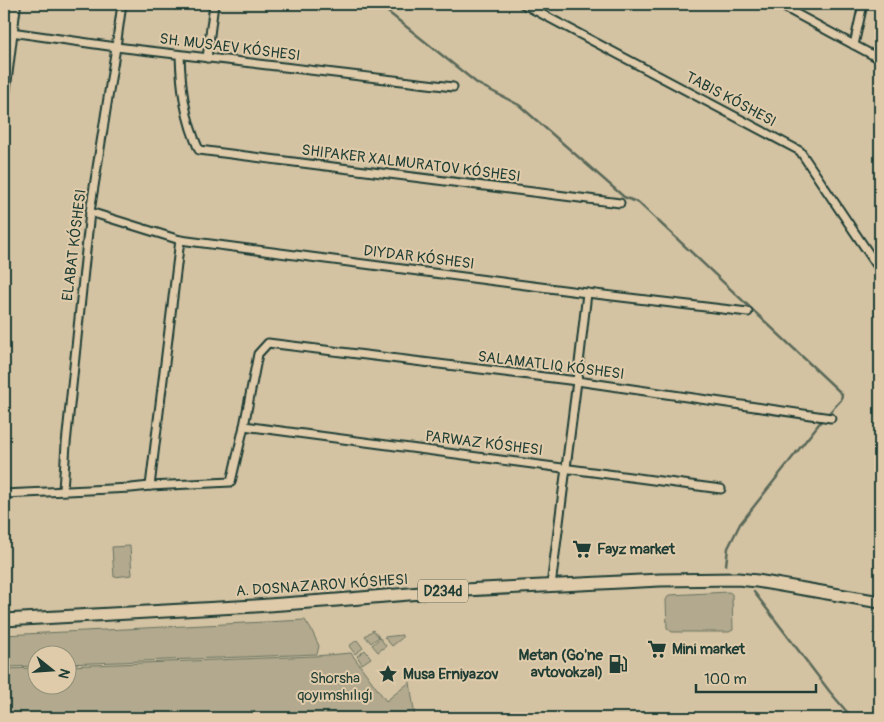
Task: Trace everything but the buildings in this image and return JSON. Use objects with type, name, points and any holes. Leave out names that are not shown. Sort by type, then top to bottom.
[{"type":"main road","name":"A. DOSNAZAROV KÓSHESI","points":[[4,620],[255,606],[446,590],[660,580],[738,579],[880,602]]},
{"type":"street","points":[[4,94],[8,32],[15,4]]},
{"type":"street","name":"ELABAT KÓSHESI","points":[[63,490],[90,212],[122,4]]},
{"type":"street","points":[[207,58],[214,4]]},
{"type":"street","points":[[523,4],[800,151],[880,270]]},
{"type":"street","points":[[778,4],[880,59]]},
{"type":"street","points":[[854,45],[863,4]]},
{"type":"street","name":"SH. MUSAEV KÓSHESI","points":[[8,32],[180,55],[453,87]]},
{"type":"street","points":[[180,55],[180,78],[184,102],[191,132],[199,150],[620,203]]},
{"type":"street","name":"DIYDAR KÓSHESI","points":[[90,212],[180,240],[748,312]]},
{"type":"street","points":[[150,486],[180,240]]},
{"type":"street","points":[[551,586],[587,293]]},
{"type":"street","points":[[4,494],[231,482],[258,354],[268,343],[577,381],[831,418]]},
{"type":"street","name":"PARWAZ KÓSHESI","points":[[244,426],[720,489]]},
{"type":"green space","points":[[130,546],[132,575],[114,577],[112,547]]},
{"type":"green space","points":[[729,592],[732,594],[733,630],[729,632],[672,632],[667,628],[666,600],[669,595]]},
{"type":"green space","points":[[305,620],[319,646],[317,654],[78,664],[78,644],[28,644],[28,666],[4,667],[4,635]]},
{"type":"green space","points":[[373,630],[379,637],[371,643],[365,636]]},
{"type":"green space","points":[[402,635],[402,638],[392,646],[384,637]]},
{"type":"green space","points":[[380,638],[386,646],[378,652],[372,645]]},
{"type":"green space","points":[[357,640],[363,648],[355,654],[349,646]]},
{"type":"green space","points":[[365,650],[371,658],[362,664],[357,656]]},
{"type":"green space","name":"Shorsha qoyımshılıǵı","points":[[351,653],[386,701],[410,682],[415,718],[4,718],[4,669],[28,668],[28,694],[78,694],[78,666]]},
{"type":"waterway","points":[[378,4],[478,84],[519,105],[624,197],[639,203],[842,394],[841,400],[828,414]]},
{"type":"waterway","points":[[726,565],[728,548],[740,524],[822,420]]},
{"type":"waterway","points":[[754,592],[830,692],[847,712],[859,718]]},
{"type":"place","name":"Fayz market","points":[[582,549]]},
{"type":"place","name":"Mini market","points":[[657,649]]},
{"type":"place","name":"Metan (Go'ne avtovokzal)","points":[[618,664]]},
{"type":"place","name":"Musa Erniyazov","points":[[388,674]]}]
